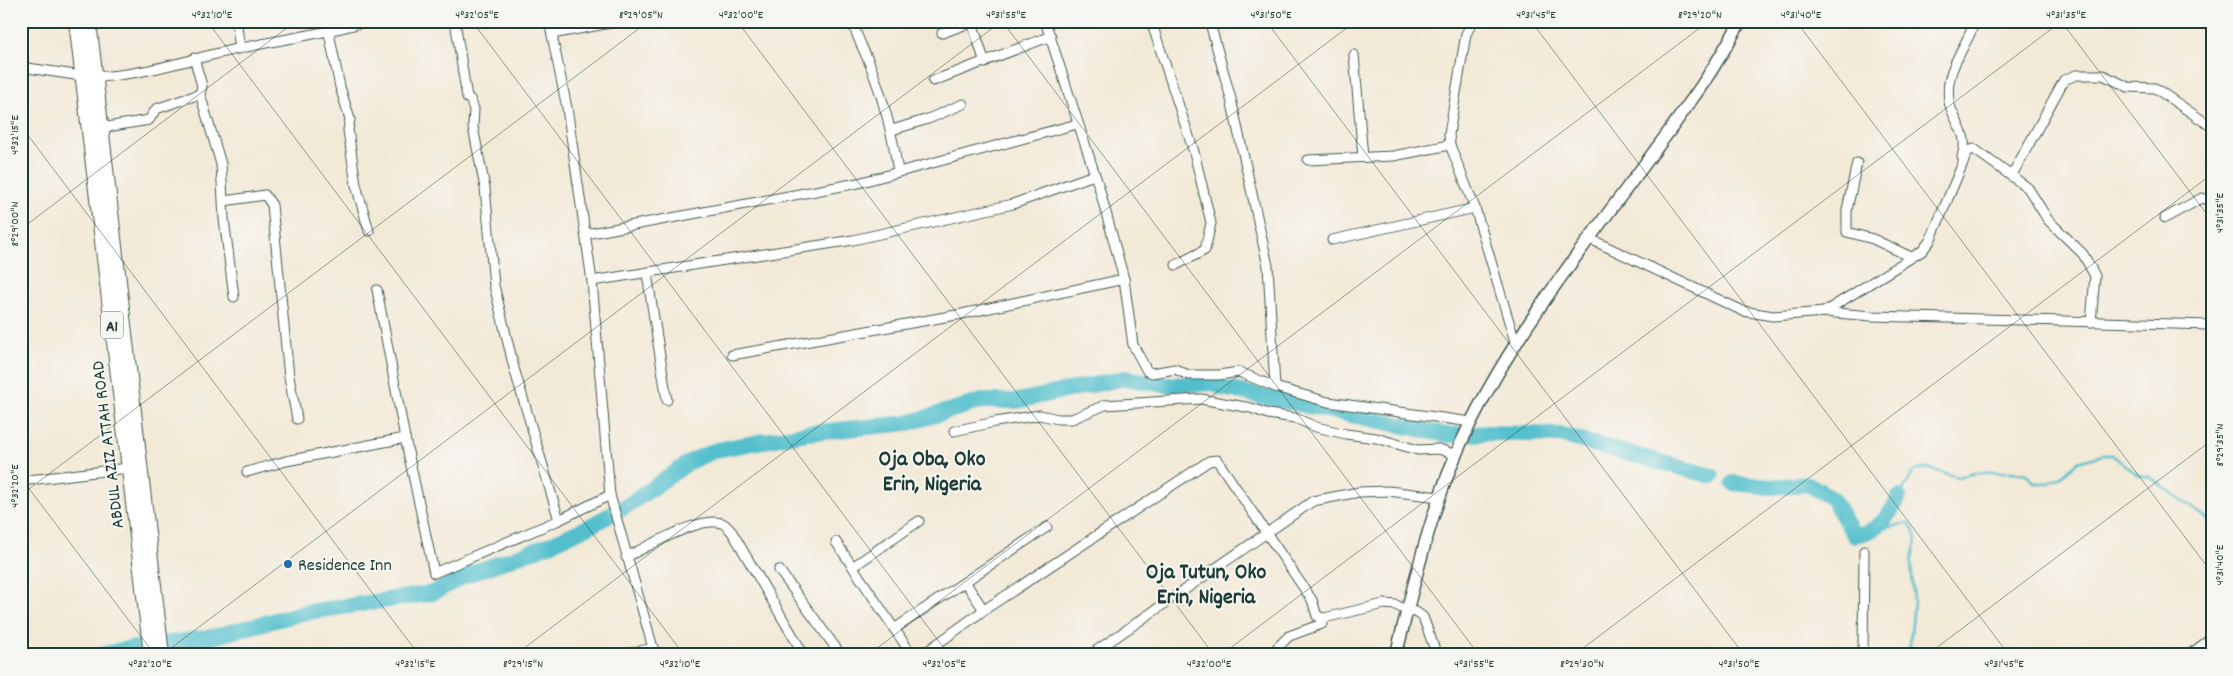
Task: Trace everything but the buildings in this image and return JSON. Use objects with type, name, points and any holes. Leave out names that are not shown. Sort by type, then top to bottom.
[{"type":"highway","name":"ABDUL AZIZ ATTAH ROAD","points":[[76,21],[102,128],[154,628],[151,655]]},
{"type":"highway","name":"ABDUL AZIZ ATTAH ROAD","points":[[89,21],[89,77],[128,468],[154,628],[162,655]]},
{"type":"main road","points":[[1396,655],[1439,497],[1470,425],[1516,345],[1588,238],[1696,95],[1741,21]]},
{"type":"street","points":[[236,21],[240,48]]},
{"type":"street","points":[[21,67],[89,77],[126,75],[240,48],[329,33],[368,21]]},
{"type":"street","points":[[455,21],[467,98],[470,99],[474,109],[473,127],[485,188],[494,285],[514,368],[559,520]]},
{"type":"street","points":[[549,21],[567,108],[586,234],[592,282],[610,499],[654,651],[622,655]]},
{"type":"street","points":[[552,34],[621,21]]},
{"type":"street","points":[[852,21],[859,43],[871,66],[892,130],[898,171]]},
{"type":"street","points":[[1045,21],[1094,175],[1124,279],[1133,345],[1149,373],[1171,369],[1188,374],[1219,375],[1239,372],[1275,387],[1328,402],[1470,425]]},
{"type":"street","points":[[1151,21],[1194,152],[1211,222],[1205,250],[1176,265]]},
{"type":"street","points":[[1464,21],[1466,34],[1449,134],[1450,145],[1475,208],[1516,345]]},
{"type":"street","points":[[1466,34],[1474,21]]},
{"type":"street","points":[[1960,171],[1965,140],[1955,120],[1949,100],[1950,81],[1956,57],[1967,41],[1975,21]]},
{"type":"street","points":[[942,33],[972,22],[985,63]]},
{"type":"street","points":[[1210,23],[1231,99],[1268,266],[1275,387]]},
{"type":"street","points":[[329,33],[340,87],[350,119],[348,130],[356,185],[369,231]]},
{"type":"street","points":[[933,81],[985,63],[1050,36]]},
{"type":"street","points":[[1354,54],[1364,157]]},
{"type":"street","points":[[194,58],[202,86],[200,94],[221,164],[224,219],[234,297]]},
{"type":"street","points":[[2012,175],[2064,80],[2076,75],[2103,75],[2128,87],[2155,88],[2212,127]]},
{"type":"street","points":[[102,128],[149,120],[156,109],[200,94]]},
{"type":"street","points":[[892,130],[928,119],[963,104]]},
{"type":"street","points":[[586,234],[858,182],[1077,124]]},
{"type":"street","points":[[1308,160],[1393,156],[1450,145]]},
{"type":"street","points":[[1824,312],[1922,251],[1936,231],[1968,151],[1974,149],[2028,188],[2048,220],[2083,254],[2092,267],[2095,276],[2092,322]]},
{"type":"street","points":[[1857,163],[1847,210],[1847,232],[1873,239],[1911,257]]},
{"type":"street","points":[[592,282],[853,240],[1013,204],[1094,175]]},
{"type":"street","points":[[224,201],[265,195],[272,205],[289,377],[297,419]]},
{"type":"street","points":[[2165,218],[2202,198],[2212,201]]},
{"type":"street","points":[[1332,240],[1475,208]]},
{"type":"street","points":[[1588,238],[1743,311],[1773,316],[1824,312],[1872,316],[2212,325]]},
{"type":"street","points":[[647,274],[667,400]]},
{"type":"street","points":[[732,355],[962,314],[1124,279]]},
{"type":"street","points":[[378,290],[405,438],[434,573],[610,499]]},
{"type":"street","points":[[954,431],[1040,415],[1058,419],[1072,418],[1104,405],[1143,401],[1201,399],[1295,418],[1316,428],[1376,438],[1418,450],[1439,449],[1456,455]]},
{"type":"street","points":[[247,472],[286,461],[405,438]]},
{"type":"street","points":[[922,655],[984,610],[1209,461],[1217,460],[1312,600],[1317,616],[1324,618],[1384,604],[1396,605],[1407,611],[1416,612],[1423,617],[1437,655]]},
{"type":"street","points":[[21,481],[128,468]]},
{"type":"street","points":[[1090,655],[1313,501],[1360,492],[1388,491],[1439,497]]},
{"type":"street","points":[[854,566],[919,521]]},
{"type":"street","points":[[626,557],[692,526],[705,523],[723,524],[732,532],[804,655]]},
{"type":"street","points":[[894,629],[1047,527]]},
{"type":"street","points":[[836,542],[854,566],[912,655]]},
{"type":"street","points":[[1864,551],[1864,655]]},
{"type":"street","points":[[779,570],[841,655]]},
{"type":"street","points":[[965,582],[984,610]]},
{"type":"street","points":[[1270,655],[1289,636],[1322,624],[1324,618]]},
{"type":"street","points":[[2189,655],[2212,638]]},
{"type":"waterway","points":[[102,655],[121,650],[212,637],[302,613],[433,593],[464,576],[546,546],[590,526],[628,505],[691,461],[716,450],[807,433],[908,423],[982,401],[1017,401],[1125,378],[1166,385],[1216,383],[1222,388],[1447,435],[1492,433],[1560,435],[1712,476]]},
{"type":"waterway","points":[[1899,497],[1914,471],[1926,468],[1958,477],[1976,473],[2014,472],[2026,474],[2035,483],[2049,483],[2059,478],[2078,462],[2103,455],[2112,455],[2138,475],[2150,477],[2212,522]]},
{"type":"waterway","points":[[1733,483],[1771,487],[1808,484],[1832,498],[1854,535],[1869,531],[1881,523],[1899,497]]},
{"type":"waterway","points":[[1870,531],[1909,523],[1914,531],[1916,540],[1911,563],[1914,602],[1909,655]]},
{"type":"place","name":"Residence Inn","points":[[288,564]]},
{"type":"district","name":"Oja Oba, Oko Erin, Nigeria","points":[[932,470]]},
{"type":"district","name":"Oja Tutun, Oko Erin, Nigeria","points":[[1206,582]]}]
